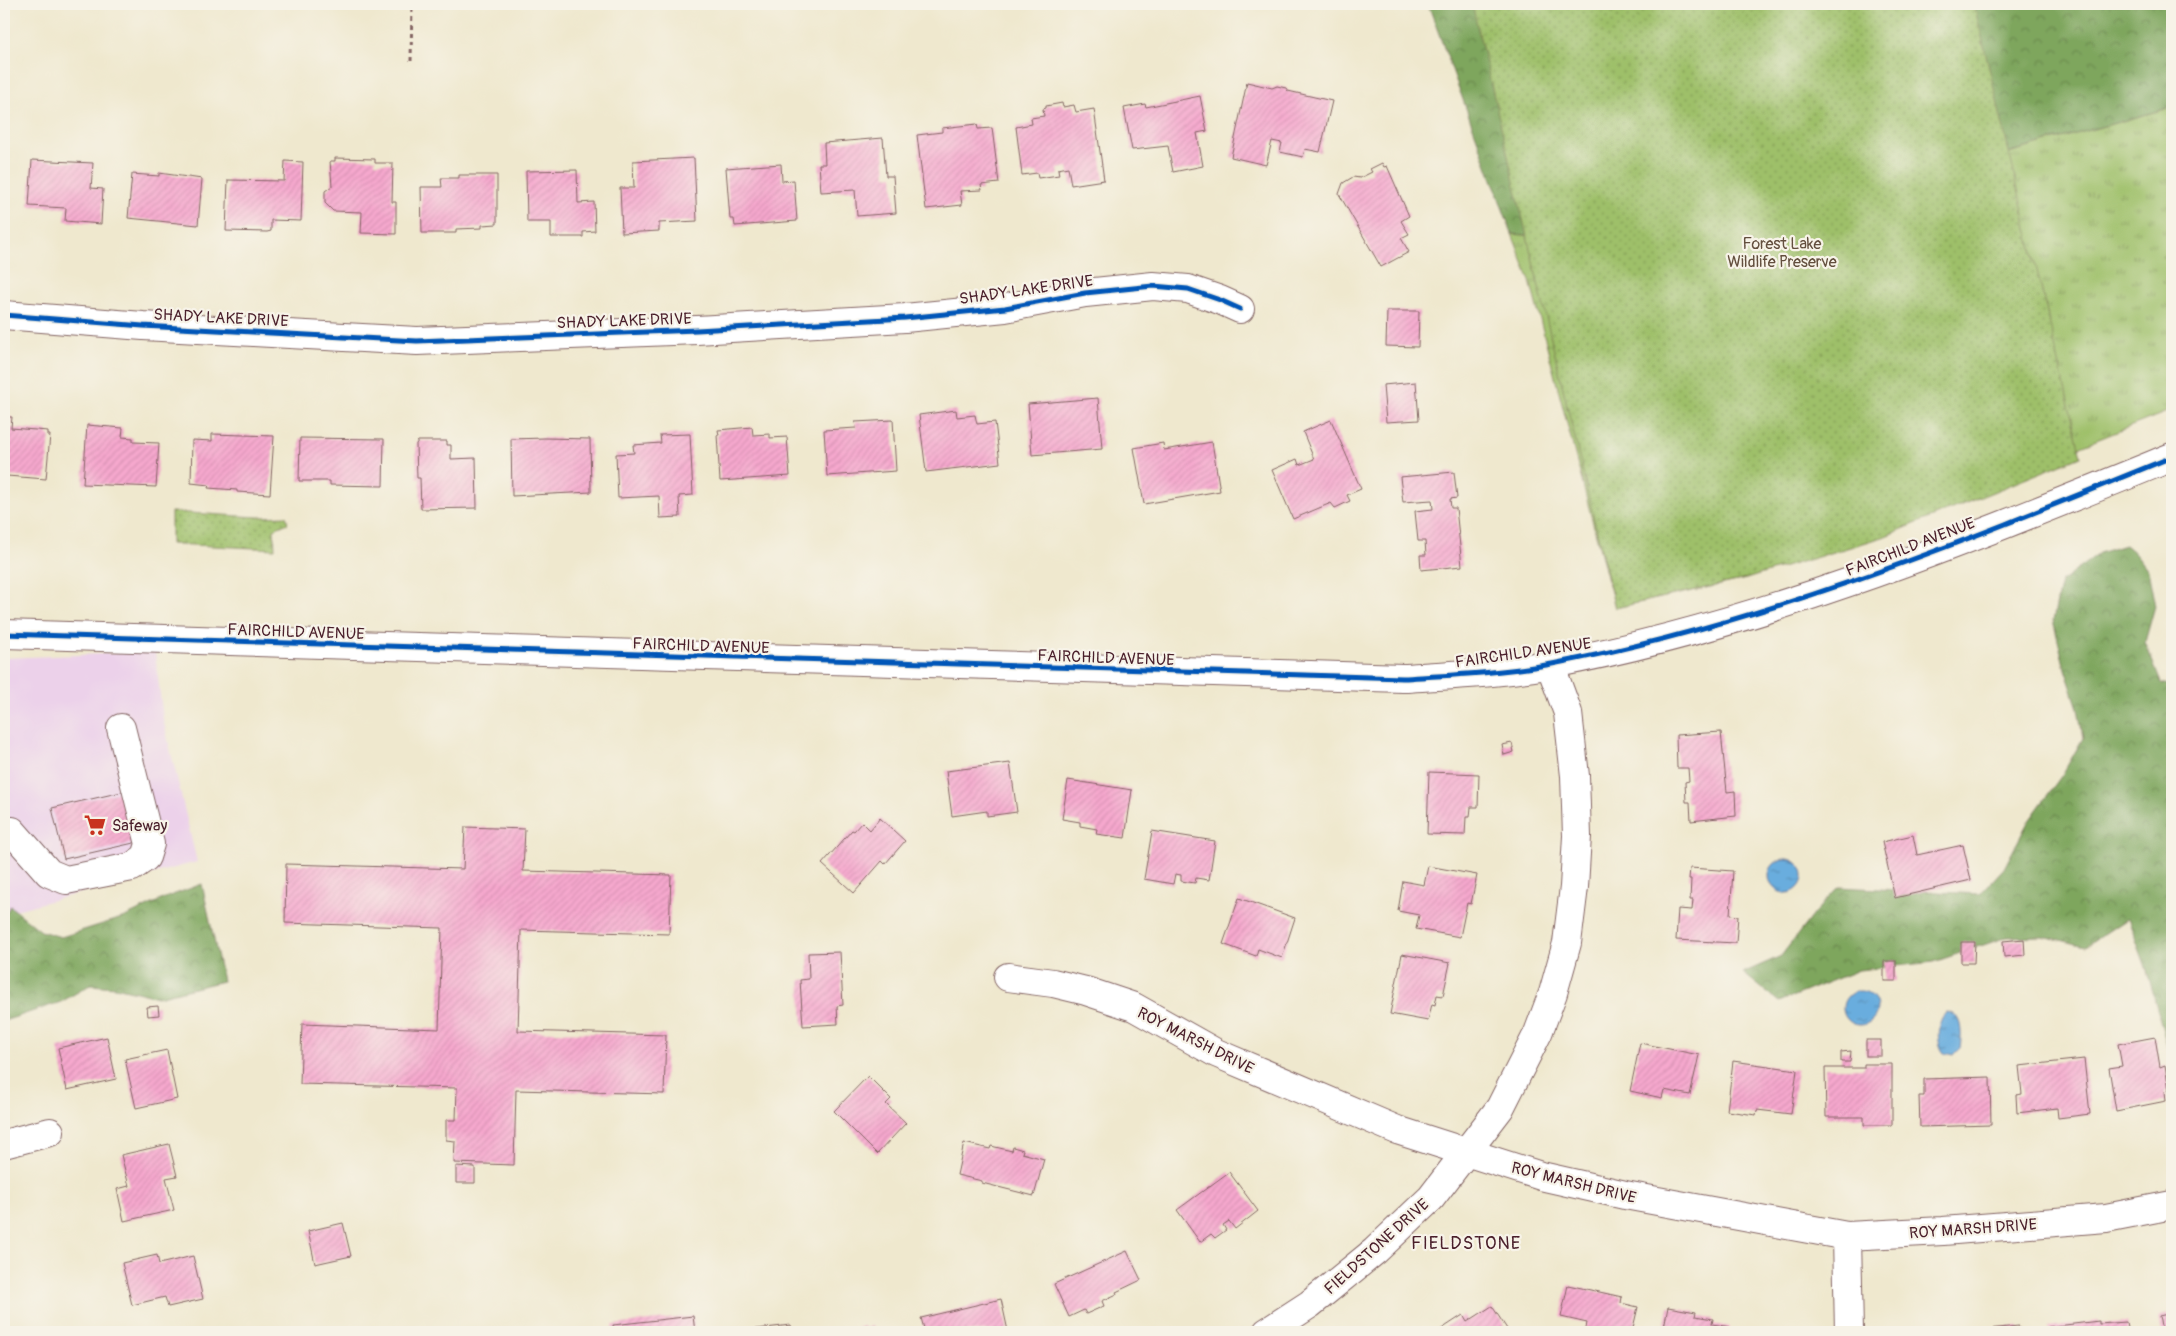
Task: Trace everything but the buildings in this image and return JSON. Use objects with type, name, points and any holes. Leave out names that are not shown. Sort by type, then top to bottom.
[{"type":"street","name":"SHADY LAKE DRIVE","points":[[4,315],[143,326],[417,341],[697,330],[905,318],[1005,308],[1085,293],[1153,286],[1188,289],[1240,309]]},
{"type":"street","name":"FAIRCHILD AVENUE","points":[[4,634],[1403,678],[1498,672],[1550,664],[1622,649],[1712,626],[1834,588],[1890,569],[2172,456]]},
{"type":"street","name":"FIELDSTONE DRIVE","points":[[1268,1332],[1310,1304],[1375,1251],[1431,1198],[1500,1108],[1538,1033],[1553,993],[1567,943],[1574,887],[1577,836],[1575,776],[1568,713],[1550,664]]},
{"type":"street","points":[[12,831],[49,873],[66,880],[132,867],[146,858],[150,844],[121,728]]},
{"type":"street","name":"ROY MARSH DRIVE","points":[[1008,977],[1070,987],[1134,1007],[1216,1053],[1397,1130],[1541,1176],[1625,1195],[1847,1236],[1943,1232],[2106,1218],[2172,1205]]},
{"type":"street","points":[[4,1144],[50,1132]]},
{"type":"street","points":[[1847,1236],[1849,1332]]},
{"type":"path","points":[[411,61],[412,4]]},
{"type":"shaded area","points":[[155,652],[163,719],[197,862],[4,913],[4,658]]},
{"type":"green space","points":[[1428,4],[2172,4],[2172,107],[2001,155],[1598,240],[1512,234]]},
{"type":"green space","name":"Forest Lake Wildlife Preserve","points":[[1472,4],[1974,4],[2081,456],[1883,537],[1746,579],[1615,608]]},
{"type":"green space","name":"Forest Lake Wildlife Preserve","points":[[2172,107],[2172,410],[1746,579],[1615,608],[1530,281],[1512,234],[1598,240],[2001,155]]},
{"type":"green space","points":[[171,512],[259,517],[286,516],[288,523],[274,529],[275,549],[171,544]]},
{"type":"green space","points":[[2125,545],[2136,554],[2148,570],[2155,606],[2145,642],[2161,683],[2172,686],[2172,1066],[2147,970],[2128,918],[2086,946],[2043,936],[2007,937],[1934,962],[1859,970],[1779,1002],[1743,973],[1781,956],[1815,912],[1839,887],[1980,894],[2004,868],[2028,822],[2062,775],[2083,738],[2078,708],[2065,669],[2053,620],[2061,582],[2099,553]]},
{"type":"green space","points":[[202,884],[223,981],[158,997],[115,987],[90,985],[61,1002],[4,1021],[4,918],[10,906],[41,931],[61,937],[125,917],[167,897]]},
{"type":"water","points":[[1786,859],[1793,860],[1798,864],[1802,869],[1802,883],[1798,888],[1793,892],[1786,893],[1779,892],[1774,888],[1770,883],[1769,876],[1770,869],[1774,864],[1779,860]]},
{"type":"water","points":[[1860,991],[1867,992],[1872,996],[1876,1001],[1876,1015],[1872,1020],[1867,1024],[1860,1025],[1853,1024],[1848,1020],[1844,1015],[1843,1008],[1844,1001],[1848,996],[1853,992]]},
{"type":"water","points":[[1947,1012],[1956,1016],[1960,1026],[1960,1048],[1953,1055],[1944,1053],[1941,1049],[1938,1032],[1943,1016]]},
{"type":"cycle path","points":[[4,315],[143,326],[417,341],[697,330],[905,318],[1005,308],[1085,293],[1153,286],[1188,289],[1240,309]]},
{"type":"cycle path","points":[[4,634],[1403,678],[1515,670],[1632,647],[1711,626],[1789,602],[1944,548],[2172,457]]},
{"type":"place","name":"Safeway","points":[[95,825]]},
{"type":"district","name":"FIELDSTONE","points":[[1466,1243]]}]
